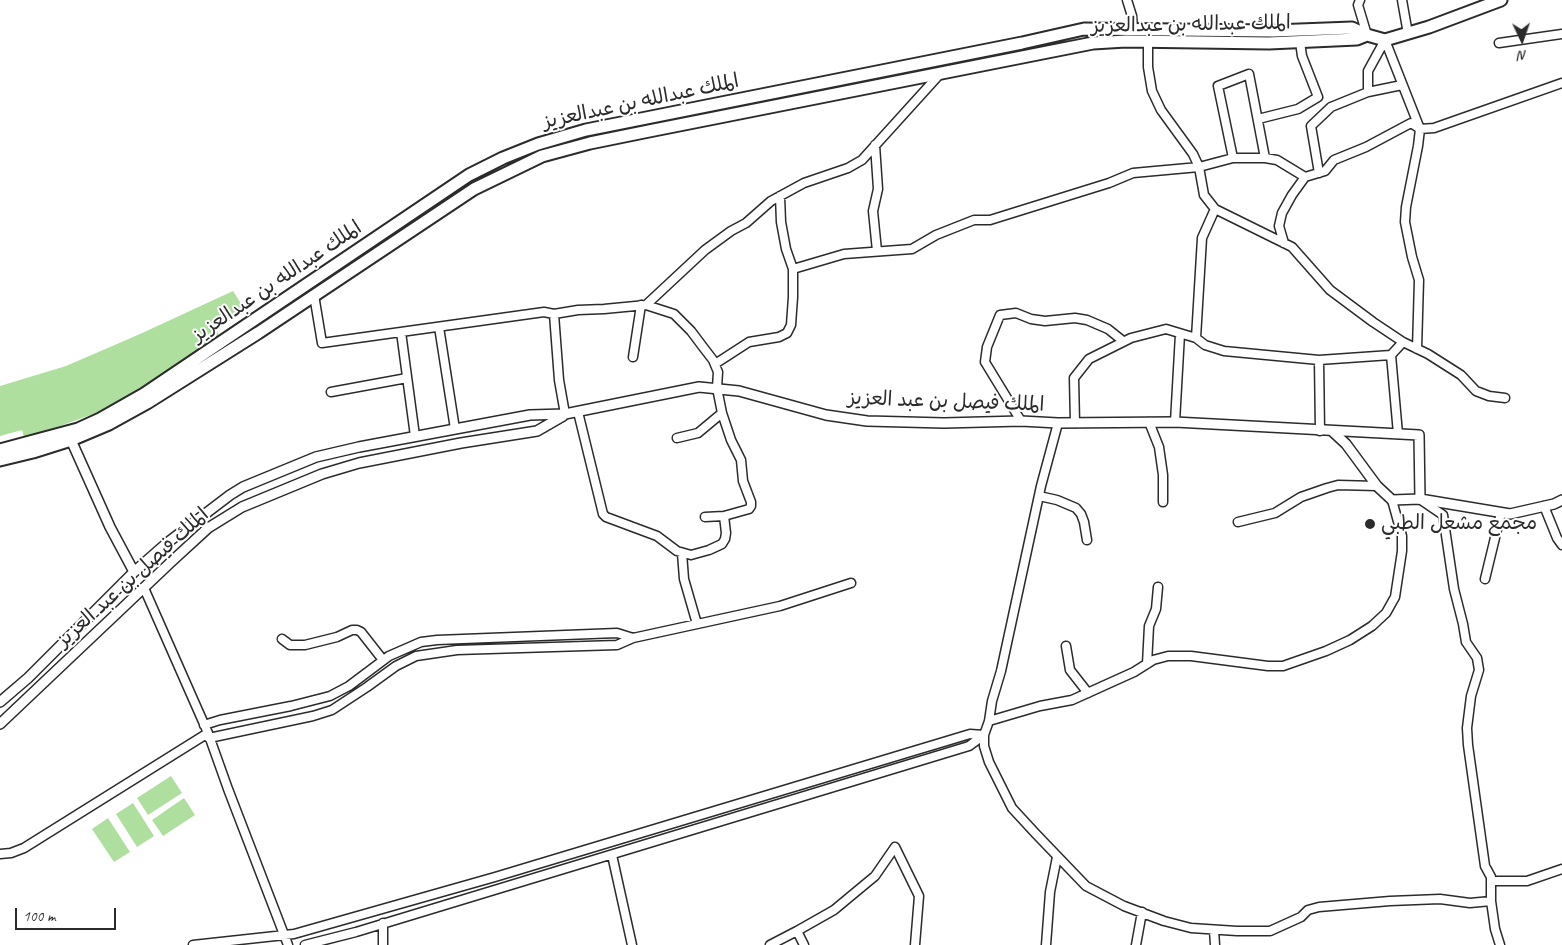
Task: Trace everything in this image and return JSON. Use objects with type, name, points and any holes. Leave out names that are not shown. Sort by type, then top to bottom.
[{"type":"main road","points":[[1385,40],[1461,16],[1501,0]]},
{"type":"main road","name":"الملك عبدالله بن عبدالعزيز","points":[[0,450],[78,429],[144,394],[469,175],[538,144],[586,130],[1022,43],[1078,30],[1133,29],[1273,32],[1352,28],[1385,40]]},
{"type":"main road","name":"الملك عبدالله بن عبدالعزيز","points":[[0,460],[72,440],[109,424],[258,333],[474,188],[542,156],[590,143],[1093,43],[1126,40],[1269,44],[1357,39],[1367,35]]},
{"type":"street","points":[[1127,0],[1132,16],[1133,29]]},
{"type":"street","points":[[1360,0],[1358,5],[1367,35]]},
{"type":"street","points":[[1402,0],[1408,34]]},
{"type":"street","points":[[1499,43],[1562,34]]},
{"type":"street","points":[[1385,40],[1420,129],[1405,222],[1419,280],[1417,349]]},
{"type":"street","points":[[1368,92],[1368,71],[1385,40]]},
{"type":"street","points":[[1148,42],[1148,67],[1152,91],[1161,110],[1194,154],[1199,166],[1204,195],[1214,209],[1292,247],[1330,290],[1404,342],[1428,354],[1461,375],[1476,391],[1489,396],[1505,398]]},
{"type":"street","points":[[1300,42],[1302,56],[1318,97],[1331,107]]},
{"type":"street","points":[[633,357],[643,305],[705,250],[731,231],[746,223],[780,196],[804,183],[848,168],[862,160],[940,73]]},
{"type":"street","points":[[1233,158],[1218,86],[1249,74],[1265,158]]},
{"type":"street","points":[[1284,243],[1279,226],[1282,212],[1292,195],[1305,178],[1325,171],[1334,160],[1366,147],[1412,123],[1420,129],[1434,128],[1562,82]]},
{"type":"street","points":[[1319,173],[1310,126],[1331,107],[1368,92],[1402,85]]},
{"type":"street","points":[[1258,119],[1298,109],[1318,97]]},
{"type":"street","points":[[875,145],[878,189],[873,211],[877,252]]},
{"type":"street","points":[[793,269],[844,254],[912,249],[936,235],[974,220],[990,220],[1109,183],[1133,173],[1199,166],[1233,158],[1265,158],[1276,160],[1305,178]]},
{"type":"street","points":[[715,364],[749,342],[779,337],[788,333],[792,316],[793,269],[786,249],[780,196]]},
{"type":"street","points":[[1196,338],[1202,238],[1214,209]]},
{"type":"street","points":[[314,295],[322,343],[544,312],[554,314],[578,310],[643,305],[674,314],[691,331],[715,364],[718,372],[717,388],[722,412],[731,440],[741,460],[742,481],[751,502],[749,509],[724,516],[705,517]]},
{"type":"street","points":[[1021,421],[985,362],[987,347],[1000,315],[1016,313],[1031,319],[1045,321],[1076,318],[1087,320],[1108,329],[1123,341]]},
{"type":"street","points":[[554,314],[559,380],[565,414]]},
{"type":"street","points":[[439,327],[455,429]]},
{"type":"street","points":[[1075,423],[1074,378],[1089,359],[1123,341],[1166,329],[1196,338],[1205,345],[1224,351],[1319,360],[1391,355],[1404,342]]},
{"type":"street","points":[[401,332],[415,436]]},
{"type":"street","points":[[1175,422],[1180,334]]},
{"type":"street","points":[[1391,355],[1398,434]]},
{"type":"street","points":[[1319,360],[1320,431]]},
{"type":"street","points":[[331,392],[407,378]]},
{"type":"street","name":"الملك فيصل بن عبد العزيز","points":[[0,702],[28,678],[134,572],[180,533],[243,487],[316,457],[415,436],[530,416],[578,412],[699,387],[739,391],[826,415],[867,421],[944,423],[1021,421],[1058,423],[1175,422],[1419,435],[1420,499]]},
{"type":"street","points":[[578,412],[603,514],[657,536],[682,553],[691,554],[702,553],[722,544],[726,533],[724,516]]},
{"type":"street","points":[[677,438],[698,433],[722,412]]},
{"type":"street","name":"الملك فيصل بن عبد العزيز","points":[[0,724],[208,528],[252,502],[322,474],[359,463],[452,444],[537,431],[565,414]]},
{"type":"street","points":[[1149,422],[1159,447],[1163,476],[1163,502]]},
{"type":"street","points":[[1058,423],[1039,496],[1001,671],[984,734],[984,746],[989,762],[1012,808],[1086,886],[1124,906],[1190,928],[1270,931],[1302,917],[1308,910],[1319,908],[1390,901],[1440,900],[1470,903],[1491,901]]},
{"type":"street","points":[[989,721],[1040,706],[1072,700],[1134,672],[1153,660],[1168,656],[1191,656],[1268,666],[1284,666],[1326,651],[1350,640],[1372,626],[1386,613],[1394,597],[1402,554],[1402,536],[1392,500],[1377,486],[1346,444],[1332,431]]},
{"type":"street","points":[[72,440],[110,527],[134,572]]},
{"type":"street","points":[[1238,522],[1275,512],[1301,497],[1338,485],[1377,486]]},
{"type":"street","points":[[243,487],[252,502]]},
{"type":"street","points":[[1039,496],[1057,500],[1076,508],[1084,522],[1087,540]]},
{"type":"street","points":[[1392,500],[1420,499],[1510,514],[1562,500]]},
{"type":"street","points":[[1420,499],[1443,515],[1454,589],[1466,642],[1477,658],[1479,670],[1471,696],[1468,745],[1485,866],[1491,881],[1491,901],[1495,929],[1500,945]]},
{"type":"street","points":[[1544,506],[1562,546]]},
{"type":"street","points":[[1485,579],[1501,512]]},
{"type":"street","points":[[682,553],[684,579],[697,624]]},
{"type":"street","points":[[207,732],[313,716],[332,710],[396,666],[416,656],[457,650],[617,645],[633,638],[780,606],[851,583]]},
{"type":"street","points":[[1147,664],[1149,626],[1156,609],[1158,587]]},
{"type":"street","points":[[144,588],[207,732],[288,945]]},
{"type":"street","points":[[282,639],[290,645],[305,645],[357,630],[361,632],[383,660]]},
{"type":"street","points":[[0,854],[11,854],[24,848],[207,732],[220,720],[292,706],[330,696],[349,686],[389,656],[421,642],[617,633],[633,638]]},
{"type":"street","points":[[1066,646],[1070,670],[1088,693]]},
{"type":"street","points":[[193,945],[294,934],[495,877],[970,734],[984,734]]},
{"type":"street","points":[[305,945],[383,924],[969,746],[984,734]]},
{"type":"street","points":[[770,945],[834,910],[874,876],[895,847],[919,896],[915,945]]},
{"type":"street","points":[[612,855],[632,945]]},
{"type":"street","points":[[1046,945],[1050,892],[1057,856]]},
{"type":"street","points":[[1491,881],[1528,881],[1562,869]]},
{"type":"street","points":[[1136,945],[1142,912]]},
{"type":"street","points":[[383,924],[383,945]]},
{"type":"street","points":[[1214,930],[1215,945]]},
{"type":"street","points":[[797,931],[804,945]]},
{"type":"green space","points":[[233,291],[245,310],[217,330],[219,336],[133,393],[96,413],[41,433],[24,437],[22,430],[0,436],[0,386],[66,366]]},
{"type":"green space","points":[[171,776],[182,793],[148,815],[137,798]]},
{"type":"green space","points":[[184,798],[195,815],[163,836],[152,820]]},
{"type":"green space","points":[[133,803],[154,836],[137,847],[116,814]]},
{"type":"green space","points":[[108,818],[130,852],[114,862],[92,829]]},
{"type":"place","name":"مجمع مشعل الطبي","points":[[1370,524]]}]
